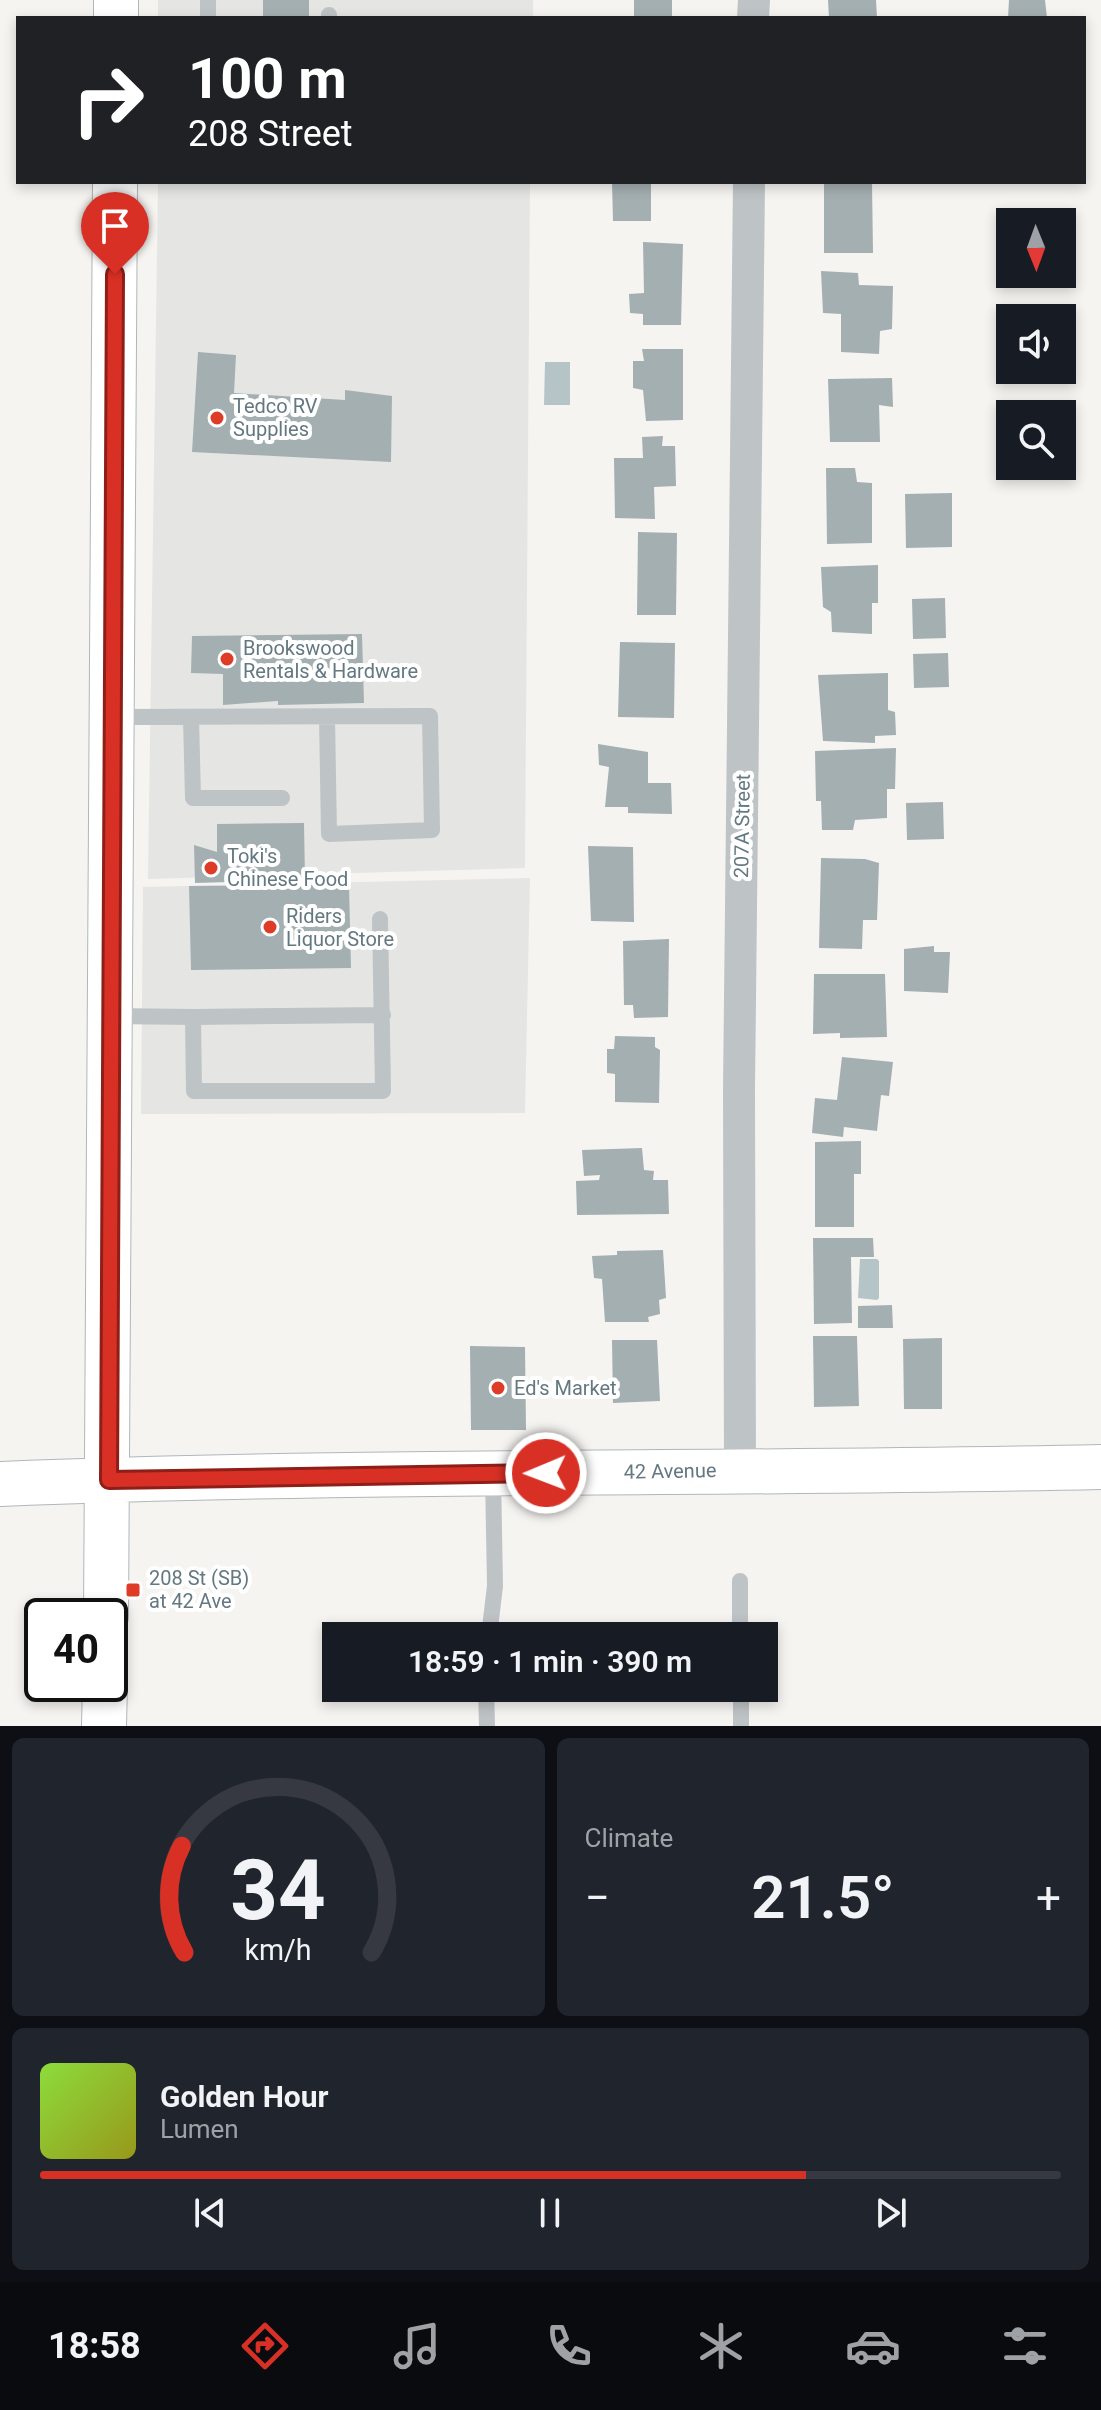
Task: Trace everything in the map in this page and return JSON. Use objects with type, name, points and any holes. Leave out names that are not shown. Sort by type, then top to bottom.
[{"type":"main road","points":[[106,1598],[115,184]]},
{"type":"main road","name":"42 Avenue","points":[[0,1484],[740,1470],[1101,1467]]},
{"type":"main road","points":[[104,1726],[105,1702]]},
{"type":"street","name":"207A Street","points":[[740,1470],[739,1090],[749,184]]},
{"type":"lane","points":[[113,717],[430,716],[432,830],[329,834],[327,717]]},
{"type":"lane","points":[[191,718],[193,798],[282,798]]},
{"type":"lane","points":[[193,1017],[194,1091],[383,1091],[380,919]]},
{"type":"lane","points":[[111,1016],[383,1015]]},
{"type":"lane","points":[[491,1622],[495,1586],[493,1474]]},
{"type":"lane","points":[[740,1581],[740,1622]]},
{"type":"lane","points":[[486,1702],[487,1726]]},
{"type":"lane","points":[[741,1702],[741,1726]]},
{"type":"shaded area","points":[[158,0],[533,0],[533,16],[158,16]]},
{"type":"shaded area","points":[[158,184],[530,184],[525,868],[148,879]]},
{"type":"shaded area","points":[[545,362],[570,362],[570,405],[544,405]]},
{"type":"shaded area","points":[[530,878],[525,1113],[141,1114],[143,887]]},
{"type":"shaded area","points":[[860,1259],[879,1261],[877,1300],[858,1298]]},
{"type":"building","points":[[263,0],[309,0],[309,16],[263,16]]},
{"type":"building","points":[[634,0],[672,0],[672,16],[634,16]]},
{"type":"building","points":[[828,0],[876,0],[877,16],[829,16]]},
{"type":"building","points":[[1009,0],[1045,0],[1047,16],[1008,16]]},
{"type":"building","points":[[612,184],[651,184],[651,221],[613,221]]},
{"type":"building","points":[[824,184],[872,184],[873,253],[824,253]]},
{"type":"building","points":[[643,242],[683,244],[681,325],[643,325],[643,314],[630,313],[629,294],[644,293]]},
{"type":"building","points":[[821,271],[858,273],[859,285],[893,286],[892,329],[880,331],[879,354],[841,352],[841,314],[823,313]]},
{"type":"building","points":[[642,349],[683,349],[683,420],[646,421],[643,390],[633,388],[633,361],[644,361]]},
{"type":"building","points":[[198,352],[236,355],[234,393],[345,400],[345,390],[392,396],[391,462],[192,452]]},
{"type":"building","points":[[892,378],[893,407],[879,405],[880,442],[830,442],[828,379]]},
{"type":"building","points":[[663,436],[662,446],[675,446],[676,486],[654,487],[655,519],[615,518],[614,458],[643,458],[642,437]]},
{"type":"building","points":[[826,468],[855,468],[857,482],[872,483],[872,543],[827,544]]},
{"type":"building","points":[[952,493],[952,547],[906,548],[905,494]]},
{"type":"building","points":[[638,532],[677,533],[676,615],[637,615]]},
{"type":"building","points":[[878,565],[878,603],[872,603],[872,634],[832,632],[831,612],[823,607],[821,567]]},
{"type":"building","points":[[945,598],[946,638],[913,639],[912,599]]},
{"type":"building","points":[[362,634],[364,703],[278,705],[278,701],[223,705],[223,674],[191,673],[192,636]]},
{"type":"building","points":[[620,642],[675,643],[674,718],[618,717]]},
{"type":"building","points":[[948,653],[949,687],[914,688],[913,654]]},
{"type":"building","points":[[888,673],[888,710],[895,712],[896,735],[875,736],[875,743],[823,741],[818,675]]},
{"type":"building","points":[[598,744],[648,752],[648,783],[671,783],[672,814],[628,813],[628,807],[605,807],[609,767],[599,765]]},
{"type":"building","points":[[896,748],[895,789],[887,789],[887,818],[855,820],[853,830],[822,830],[821,801],[816,801],[815,751]]},
{"type":"building","points":[[943,802],[944,839],[907,840],[906,803]]},
{"type":"building","points":[[304,823],[305,880],[195,883],[194,845],[217,852],[217,824]]},
{"type":"building","points":[[588,846],[633,847],[634,922],[591,921]]},
{"type":"building","points":[[821,858],[865,859],[879,863],[877,920],[863,920],[862,949],[819,948]]},
{"type":"building","name":"Riders Liquor Store","points":[[349,885],[351,968],[191,970],[189,886]]},
{"type":"building","points":[[669,939],[668,1017],[634,1018],[633,1005],[624,1005],[623,941]]},
{"type":"building","points":[[934,946],[934,952],[950,952],[948,993],[904,991],[904,949]]},
{"type":"building","points":[[814,974],[885,974],[887,1037],[840,1038],[840,1033],[813,1034]]},
{"type":"building","points":[[615,1036],[655,1037],[655,1047],[660,1050],[659,1103],[615,1102],[615,1074],[607,1073],[607,1049],[614,1049]]},
{"type":"building","points":[[842,1057],[893,1062],[889,1096],[881,1095],[877,1131],[844,1127],[843,1137],[812,1133],[815,1098],[837,1100]]},
{"type":"building","points":[[861,1141],[861,1174],[854,1174],[854,1227],[815,1227],[815,1142]]},
{"type":"building","points":[[642,1148],[644,1170],[654,1171],[653,1180],[668,1180],[669,1214],[577,1215],[576,1181],[599,1180],[600,1175],[584,1176],[582,1150]]},
{"type":"building","points":[[813,1238],[873,1238],[874,1257],[851,1257],[852,1323],[814,1324]]},
{"type":"building","points":[[663,1250],[666,1298],[659,1300],[660,1314],[648,1317],[649,1322],[605,1322],[602,1279],[594,1278],[592,1256],[617,1255],[617,1251]]},
{"type":"building","points":[[892,1305],[893,1328],[858,1328],[858,1306]]},
{"type":"building","points":[[813,1336],[857,1336],[859,1406],[814,1407]]},
{"type":"building","points":[[942,1338],[942,1409],[904,1409],[903,1339]]},
{"type":"building","points":[[612,1340],[657,1340],[660,1401],[613,1403]]},
{"type":"building","name":"Ed's Market","points":[[470,1346],[525,1347],[526,1430],[471,1430]]},
{"type":"place","name":"Tedco RV Supplies","points":[[217,418]]},
{"type":"place","name":"Brookswood Rentals & Hardware","points":[[227,659]]},
{"type":"place","name":"Toki's Chinese Food","points":[[211,868]]},
{"type":"place","name":"Riders Liquor Store","points":[[270,927]]},
{"type":"place","name":"Ed's Market","points":[[498,1388]]},
{"type":"place","name":"208 St (SB) at 42 Ave","points":[[133,1590]]},
{"type":"route","points":[[115,274],[109,1480],[546,1473]]}]
